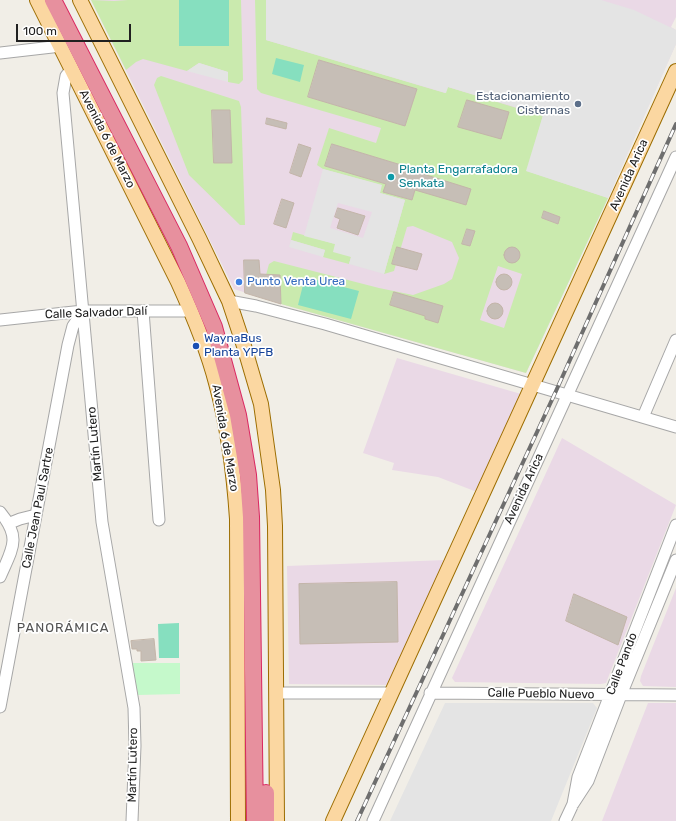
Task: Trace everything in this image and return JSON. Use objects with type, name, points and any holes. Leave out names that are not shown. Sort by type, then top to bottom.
[{"type":"highway","name":"Avenida 6 de Marzo","points":[[53,0],[179,246],[206,306],[214,327],[238,415],[248,474],[251,517],[255,821]]},
{"type":"highway","name":"Avenida 6 de Marzo","points":[[64,0],[186,242],[220,321],[234,358],[248,416],[258,476],[261,528],[266,821]]},
{"type":"main road","name":"Avenida 6 de Marzo","points":[[37,0],[163,251],[191,312],[216,383],[225,422],[234,478],[237,527],[238,821]]},
{"type":"main road","points":[[80,0],[196,230],[229,301],[261,404],[270,463],[275,526],[277,821]]},
{"type":"main road","name":"Avenida Arica","points":[[334,821],[534,386],[676,71]]},
{"type":"street","points":[[0,53],[60,46]]},
{"type":"street","name":"Martín Lutero","points":[[72,68],[66,76],[63,93],[102,522],[134,708],[135,746],[132,821]]},
{"type":"street","name":"Avenida Arica","points":[[372,821],[566,395],[676,158]]},
{"type":"street","points":[[229,301],[256,306],[325,324],[676,427]]},
{"type":"street","name":"Calle Salvador Dalí","points":[[0,320],[83,311],[191,312]]},
{"type":"street","name":"Calle Jean Paul Sartre","points":[[0,707],[68,345],[73,326],[83,311]]},
{"type":"street","points":[[143,311],[159,520]]},
{"type":"street","points":[[643,417],[676,340]]},
{"type":"street","points":[[0,512],[10,523],[14,536],[12,550],[0,577]]},
{"type":"street","points":[[10,523],[20,518],[36,516]]},
{"type":"street","name":"Calle Pando","points":[[573,804],[578,777],[676,525]]},
{"type":"street","name":"Calle Pando","points":[[566,821],[573,804],[588,781],[621,694],[676,560]]},
{"type":"street","points":[[276,693],[392,693]]},
{"type":"street","name":"Calle Pueblo Nuevo","points":[[430,693],[676,695]]},
{"type":"shaded area","points":[[91,0],[676,0],[676,17],[671,27],[676,30],[676,44],[608,198],[526,373],[281,304],[234,289]]},
{"type":"shaded area","name":"Estacionamiento Cisternas","points":[[266,0],[601,0],[634,10],[676,30],[676,44],[608,198],[526,171],[543,115],[448,87],[446,93],[266,40]]},
{"type":"shaded area","points":[[199,63],[228,72],[228,82],[187,71]]},
{"type":"shaded area","points":[[323,169],[382,185],[380,193],[405,200],[384,274],[349,264],[351,257],[333,252],[335,244],[304,236]],"holes":[[[338,203],[372,212],[363,238],[330,228]]]},
{"type":"shaded area","points":[[291,240],[325,250],[323,257],[289,247]]},
{"type":"shaded area","points":[[397,358],[521,394],[477,492],[438,477],[392,470],[394,463],[363,453]]},
{"type":"shaded area","points":[[562,438],[676,505],[606,683],[455,682],[452,678]]},
{"type":"shaded area","points":[[446,560],[390,685],[289,684],[287,566]]},
{"type":"shaded area","points":[[676,588],[676,687],[643,686],[640,681],[641,676]]},
{"type":"shaded area","points":[[445,703],[593,703],[597,708],[551,821],[390,821]]},
{"type":"shaded area","points":[[648,703],[676,703],[676,821],[602,821]]},
{"type":"green space","points":[[91,0],[241,0],[243,80],[239,84],[228,82],[228,72],[199,63],[187,71],[143,59],[136,62],[126,70]]},
{"type":"green space","points":[[179,0],[229,0],[229,46],[179,46]]},
{"type":"green space","points":[[255,0],[266,0],[266,40],[445,93],[448,87],[543,116],[527,171],[608,198],[526,373],[281,304],[280,275],[266,275],[269,264],[274,261],[379,288],[413,295],[444,284],[452,279],[459,258],[452,242],[413,226],[407,227],[394,271],[384,274],[405,200],[380,193],[381,185],[323,169],[317,165],[329,128],[376,143],[381,128],[261,93],[257,89]],"holes":[[[319,60],[417,89],[405,126],[308,97]],[[332,144],[421,171],[412,200],[383,192],[386,184],[325,166]],[[545,211],[560,217],[558,224],[542,218]],[[467,229],[475,231],[470,246],[463,243]],[[498,266],[522,274],[504,328],[480,320]]]},
{"type":"green space","points":[[276,58],[304,65],[300,82],[272,74]]},
{"type":"green space","points":[[161,76],[239,101],[241,107],[245,225],[240,225],[189,175],[154,85],[157,78]],"holes":[[[212,110],[230,110],[231,163],[214,163]]]},
{"type":"green space","points":[[293,232],[335,244],[351,257],[349,264],[323,257],[325,250],[291,240]]},
{"type":"green space","points":[[305,277],[359,291],[351,319],[298,305]]},
{"type":"green space","points":[[179,623],[179,658],[159,658],[158,624]]},
{"type":"green space","points":[[131,663],[180,663],[180,694],[138,695]]},
{"type":"building","points":[[319,60],[417,89],[405,126],[308,97]]},
{"type":"building","points":[[467,100],[509,112],[501,139],[458,127]]},
{"type":"building","points":[[212,110],[230,110],[232,163],[214,163]]},
{"type":"building","points":[[267,118],[287,123],[286,129],[266,124]]},
{"type":"building","points":[[299,144],[311,148],[301,177],[290,173]]},
{"type":"building","name":"Planta Engarrafadora Senkata","points":[[332,144],[421,171],[420,173],[471,189],[466,205],[415,190],[412,200],[383,192],[386,184],[325,166]]},
{"type":"building","points":[[282,199],[294,203],[286,228],[274,224]]},
{"type":"building","points":[[338,208],[365,216],[358,235],[337,228],[340,219],[335,217]]},
{"type":"building","points":[[544,211],[560,217],[558,224],[542,218]]},
{"type":"building","points":[[467,229],[475,231],[470,246],[462,244]]},
{"type":"building","points":[[397,247],[422,254],[417,270],[392,264]]},
{"type":"building","points":[[512,247],[518,249],[520,255],[518,261],[512,263],[506,261],[504,255],[506,249]]},
{"type":"building","points":[[244,260],[259,260],[260,274],[280,275],[281,304],[245,293]]},
{"type":"building","points":[[504,274],[510,276],[512,282],[510,288],[504,290],[498,288],[496,282],[498,276]]},
{"type":"building","points":[[394,292],[443,306],[438,323],[425,319],[425,316],[390,305]]},
{"type":"building","points":[[495,303],[501,305],[503,311],[501,317],[495,319],[489,317],[487,311],[489,305]]},
{"type":"building","points":[[397,582],[398,642],[300,644],[299,584]]},
{"type":"building","points":[[574,594],[627,617],[618,645],[566,621]]},
{"type":"building","points":[[154,639],[156,660],[141,661],[141,651],[132,649],[131,641]]},
{"type":"railway","points":[[357,821],[556,391],[676,124]]},
{"type":"place","name":"Estacionamiento Cisternas","points":[[578,104]]},
{"type":"place","name":"Planta Engarrafadora Senkata","points":[[391,177]]},
{"type":"place","name":"Punto Venta Urea","points":[[239,282]]},
{"type":"place","name":"WaynaBus Planta YPFB","points":[[196,346]]},
{"type":"district","name":"PANORÁMICA","points":[[63,628]]}]
